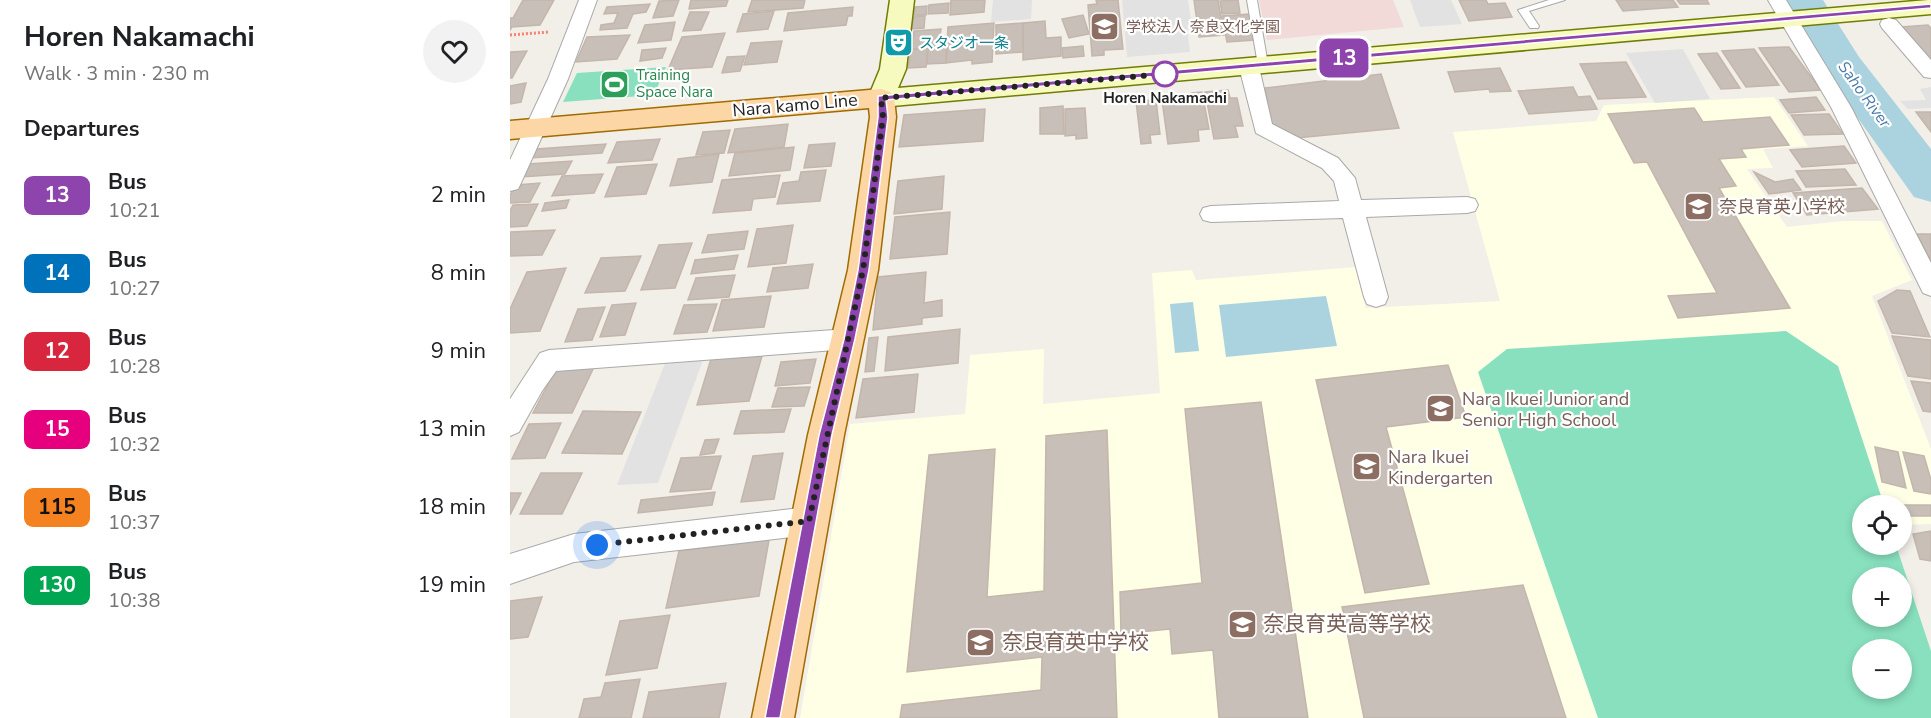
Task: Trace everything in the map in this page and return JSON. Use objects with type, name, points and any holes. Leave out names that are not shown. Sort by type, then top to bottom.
[{"type":"main road","name":"Nara kamo Line","points":[[510,130],[881,98],[883,117],[863,270],[826,435],[772,718]]},
{"type":"street","points":[[510,183],[536,127],[588,0]]},
{"type":"street","points":[[902,0],[892,69],[881,98],[1256,66],[1787,12],[1837,15],[1931,7]]},
{"type":"street","points":[[1787,12],[1840,107],[1931,286]]},
{"type":"street","points":[[1889,24],[1931,72]]},
{"type":"street","points":[[1256,66],[1263,128],[1330,163],[1344,178],[1376,297]]},
{"type":"street","points":[[1211,214],[1467,205]]},
{"type":"street","points":[[510,424],[533,383],[549,361],[849,339]]},
{"type":"street","points":[[510,569],[574,548],[809,521]]},
{"type":"lane","points":[[1252,0],[1256,66]]},
{"type":"lane","points":[[1513,0],[1534,26]]},
{"type":"lane","points":[[1523,10],[1538,4],[1560,0]]},
{"type":"path","points":[[510,35],[576,29]]},
{"type":"shaded area","points":[[993,0],[1032,0],[1031,19],[991,22]]},
{"type":"shaded area","points":[[1122,0],[1188,0],[1192,27],[1187,28],[1190,52],[1127,57]]},
{"type":"shaded area","points":[[1259,0],[1393,0],[1404,27],[1267,40]]},
{"type":"shaded area","points":[[1410,0],[1451,0],[1462,24],[1420,27]]},
{"type":"shaded area","points":[[1683,49],[1710,99],[1655,103],[1626,53]]},
{"type":"shaded area","points":[[1931,87],[1931,108],[1908,109],[1900,101],[1926,100],[1920,89]]},
{"type":"shaded area","name":"Nara Ikuei Junior and Senior High School","points":[[1774,97],[1808,146],[1763,149],[1773,168],[1747,169],[1787,227],[1843,221],[1882,221],[1912,280],[1872,296],[1931,449],[1931,524],[1912,525],[1912,495],[1852,495],[1852,555],[1899,555],[1903,567],[1852,567],[1852,627],[1912,627],[1912,593],[1931,651],[1931,718],[800,718],[850,424],[965,414],[970,355],[1044,349],[1043,404],[1160,393],[1152,273],[1192,270],[1196,280],[1355,267],[1366,308],[1500,301],[1453,132],[1596,121],[1604,105]]},
{"type":"shaded area","points":[[703,360],[658,483],[617,485],[666,361]]},
{"type":"green space","name":"Training Space Nara","points":[[666,67],[654,95],[563,102],[577,73]]},
{"type":"green space","points":[[1786,331],[1838,366],[1881,495],[1852,495],[1852,555],[1899,555],[1903,567],[1852,567],[1852,627],[1912,627],[1912,593],[1931,651],[1931,718],[1598,718],[1478,372],[1507,349]]},
{"type":"water","points":[[1326,296],[1337,346],[1226,357],[1219,305]]},
{"type":"water","points":[[1193,302],[1199,351],[1175,353],[1170,304]]},
{"type":"building","points":[[523,0],[554,0],[540,25],[512,27],[510,30],[510,18],[513,18]]},
{"type":"building","points":[[679,0],[673,16],[653,18],[659,1]]},
{"type":"building","points":[[691,0],[728,0],[726,6],[689,9]]},
{"type":"building","points":[[752,0],[805,0],[803,8],[748,12]]},
{"type":"building","points":[[951,0],[985,0],[984,12],[950,15]]},
{"type":"building","name":"学校法人 奈良文化学園","points":[[1096,0],[1118,0],[1123,49],[1104,50],[1104,55],[1092,56],[1088,5],[1097,4]]},
{"type":"building","points":[[1194,0],[1218,0],[1224,35],[1199,37]]},
{"type":"building","points":[[1238,0],[1240,13],[1222,14],[1220,1]]},
{"type":"building","points":[[1459,0],[1486,0],[1488,4],[1505,3],[1512,17],[1469,21]]},
{"type":"building","points":[[1616,0],[1673,0],[1678,7],[1623,11]]},
{"type":"building","points":[[1677,0],[1707,0],[1709,4],[1680,4]]},
{"type":"building","points":[[949,3],[948,13],[928,14],[929,5]]},
{"type":"building","points":[[650,4],[646,12],[633,14],[627,28],[600,30],[601,25],[614,23],[618,13],[604,14],[607,7]]},
{"type":"building","points":[[927,6],[926,15],[914,15],[915,7]]},
{"type":"building","points":[[853,7],[852,16],[848,16],[846,25],[784,31],[788,13]]},
{"type":"building","points":[[774,11],[768,29],[737,32],[743,14]]},
{"type":"building","points":[[690,12],[709,12],[701,30],[683,31]]},
{"type":"building","points":[[1249,14],[1255,40],[1227,42],[1222,16]]},
{"type":"building","points":[[1083,15],[1089,34],[1069,38],[1062,19]]},
{"type":"building","points":[[914,16],[925,16],[924,28],[912,29]]},
{"type":"building","points":[[1045,21],[1046,38],[1061,37],[1061,56],[1023,60],[1023,23]]},
{"type":"building","points":[[675,22],[671,40],[638,43],[645,25]]},
{"type":"building","points":[[994,23],[992,62],[972,64],[972,60],[946,63],[948,27]]},
{"type":"building","points":[[1023,23],[1023,52],[996,54],[996,25]]},
{"type":"building","points":[[1928,25],[1931,28],[1931,59],[1902,27]]},
{"type":"building","points":[[941,29],[939,43],[925,44],[924,48],[912,49],[914,31]]},
{"type":"building","points":[[725,33],[712,67],[668,70],[682,37]]},
{"type":"building","points":[[630,35],[617,59],[576,62],[587,37]]},
{"type":"building","points":[[782,41],[777,62],[744,65],[751,43]]},
{"type":"building","points":[[947,42],[946,63],[927,64],[928,43]]},
{"type":"building","points":[[1083,46],[1084,56],[1063,58],[1062,48]]},
{"type":"building","points":[[1789,47],[1821,90],[1789,92],[1759,48]]},
{"type":"building","points":[[666,48],[662,58],[640,61],[642,50]]},
{"type":"building","points":[[928,48],[926,67],[908,68],[911,50]]},
{"type":"building","points":[[1754,49],[1779,85],[1746,87],[1722,51]]},
{"type":"building","points":[[527,51],[512,78],[510,78],[510,52]]},
{"type":"building","points":[[1717,53],[1740,88],[1721,89],[1698,54]]},
{"type":"building","points":[[745,56],[740,71],[722,73],[727,57]]},
{"type":"building","points":[[1626,62],[1646,97],[1598,99],[1580,64]]},
{"type":"building","points":[[1500,68],[1511,91],[1490,92],[1489,89],[1455,92],[1448,72]]},
{"type":"building","points":[[1381,74],[1399,128],[1296,138],[1272,127],[1265,88]]},
{"type":"building","points":[[526,83],[521,102],[510,104],[510,86]]},
{"type":"building","points":[[1573,87],[1578,97],[1590,96],[1597,109],[1529,114],[1518,91]]},
{"type":"building","points":[[1228,90],[1230,98],[1237,98],[1243,126],[1235,126],[1238,137],[1214,139],[1205,92]]},
{"type":"building","points":[[1202,92],[1209,129],[1198,130],[1199,141],[1168,144],[1162,100],[1192,97],[1191,93]]},
{"type":"building","points":[[1816,97],[1825,110],[1789,113],[1780,100]]},
{"type":"building","points":[[1156,100],[1160,134],[1150,135],[1151,143],[1141,144],[1136,101]]},
{"type":"building","points":[[1063,106],[1064,134],[1040,134],[1040,108]]},
{"type":"building","points":[[1085,108],[1087,138],[1076,139],[1076,135],[1065,136],[1065,109]]},
{"type":"building","points":[[1694,108],[1703,122],[1770,117],[1789,145],[1741,149],[1746,157],[1719,159],[1736,186],[1719,188],[1790,308],[1678,318],[1668,296],[1717,293],[1647,162],[1634,163],[1608,114]]},
{"type":"building","points":[[985,109],[983,141],[899,147],[904,115]]},
{"type":"building","points":[[1916,112],[1931,112],[1931,132]]},
{"type":"building","points":[[1829,114],[1843,134],[1804,135],[1791,115]]},
{"type":"building","points":[[788,124],[784,147],[728,153],[735,129]]},
{"type":"building","points":[[730,130],[724,153],[696,155],[703,132]]},
{"type":"building","points":[[660,139],[652,160],[608,163],[617,142]]},
{"type":"building","points":[[835,143],[831,166],[804,168],[809,145]]},
{"type":"building","points":[[606,144],[602,153],[531,158],[536,149]]},
{"type":"building","points":[[1844,146],[1856,163],[1802,167],[1790,150]]},
{"type":"building","points":[[794,147],[790,170],[729,176],[735,153]]},
{"type":"building","points":[[719,154],[712,182],[670,186],[678,159]]},
{"type":"building","points":[[572,161],[565,174],[521,177],[528,164]]},
{"type":"building","points":[[657,164],[646,194],[605,197],[617,167]]},
{"type":"building","points":[[1845,169],[1856,185],[1806,187],[1796,171]]},
{"type":"building","points":[[826,170],[820,201],[777,204],[783,183],[799,181],[801,172]]},
{"type":"building","points":[[1754,172],[1775,182],[1793,179],[1801,190],[1769,194]]},
{"type":"building","points":[[603,174],[594,193],[552,196],[562,176]]},
{"type":"building","points":[[780,175],[775,197],[753,199],[751,210],[713,213],[722,180]]},
{"type":"building","points":[[944,176],[942,209],[894,214],[898,181]]},
{"type":"building","points":[[540,183],[530,202],[510,203],[510,195],[516,185]]},
{"type":"building","points":[[1862,188],[1878,209],[1807,215],[1793,193]]},
{"type":"building","points":[[569,200],[566,208],[542,211],[545,203]]},
{"type":"building","points":[[538,204],[527,226],[510,227],[510,211],[513,205]]},
{"type":"building","points":[[950,212],[947,254],[890,259],[895,217]]},
{"type":"building","points":[[793,225],[786,263],[748,267],[757,229]]},
{"type":"building","points":[[555,230],[542,255],[510,256],[510,232]]},
{"type":"building","points":[[748,231],[744,249],[702,253],[708,235]]},
{"type":"building","points":[[1917,234],[1931,234],[1931,261]]},
{"type":"building","points":[[692,243],[675,288],[641,290],[659,245]]},
{"type":"building","points":[[738,255],[734,269],[691,274],[695,260]]},
{"type":"building","points":[[641,256],[625,291],[585,293],[601,258]]},
{"type":"building","points":[[813,264],[808,288],[767,292],[773,268]]},
{"type":"building","points":[[566,268],[540,331],[510,333],[510,309],[527,272]]},
{"type":"building","points":[[926,272],[924,303],[942,300],[942,316],[922,318],[922,324],[873,330],[878,277]]},
{"type":"building","points":[[735,275],[729,297],[688,300],[696,278]]},
{"type":"building","points":[[1897,290],[1910,291],[1930,337],[1892,333],[1878,301]]},
{"type":"building","points":[[771,296],[764,327],[713,331],[722,300]]},
{"type":"building","points":[[636,303],[625,335],[600,337],[612,305]]},
{"type":"building","points":[[717,304],[707,332],[674,334],[684,305]]},
{"type":"building","points":[[605,307],[592,340],[565,342],[578,309]]},
{"type":"building","points":[[960,329],[958,363],[885,371],[888,337]]},
{"type":"building","points":[[1892,336],[1931,340],[1931,379],[1908,376]]},
{"type":"building","points":[[878,337],[874,371],[865,372],[869,338]]},
{"type":"building","points":[[762,356],[749,401],[697,405],[711,359]]},
{"type":"building","points":[[816,359],[810,383],[775,386],[781,362]]},
{"type":"building","points":[[558,365],[595,365],[572,413],[533,413]]},
{"type":"building","points":[[1448,365],[1466,417],[1386,427],[1429,584],[1365,593],[1316,380]]},
{"type":"building","points":[[918,374],[914,412],[856,418],[863,379]]},
{"type":"building","points":[[1911,381],[1931,383],[1931,412],[1923,411]]},
{"type":"building","points":[[810,387],[804,406],[772,407],[778,388]]},
{"type":"building","points":[[1261,402],[1308,718],[1219,718],[1213,650],[1172,654],[1170,629],[1121,634],[1120,592],[1202,583],[1185,409]]},
{"type":"building","points":[[791,409],[784,432],[734,434],[741,411]]},
{"type":"building","points":[[583,411],[641,412],[622,454],[562,453]]},
{"type":"building","points":[[561,423],[545,458],[512,459],[529,424]]},
{"type":"building","points":[[1107,430],[1117,718],[900,718],[902,705],[1041,690],[1042,657],[907,672],[929,455],[995,449],[987,597],[1044,591],[1046,436]]},
{"type":"building","points":[[719,439],[714,453],[700,455],[705,440]]},
{"type":"building","points":[[1875,447],[1898,452],[1906,488],[1882,482]]},
{"type":"building","points":[[1903,452],[1924,456],[1931,480],[1931,494],[1914,491]]},
{"type":"building","points":[[783,453],[774,499],[741,502],[753,456]]},
{"type":"building","points":[[721,456],[711,489],[670,492],[681,458]]},
{"type":"building","points":[[541,473],[582,473],[562,514],[520,514]]},
{"type":"building","points":[[715,492],[712,505],[638,513],[641,500]]},
{"type":"building","points":[[510,493],[521,493],[510,515]]},
{"type":"building","points":[[1912,505],[1931,505],[1931,516],[1912,516]]},
{"type":"building","points":[[1931,531],[1931,561],[1920,559],[1913,534]]},
{"type":"building","points":[[769,540],[759,596],[666,608],[679,551]]},
{"type":"building","points":[[1523,585],[1566,718],[1364,718],[1342,607]]},
{"type":"building","points":[[542,597],[528,637],[510,639],[510,601]]},
{"type":"building","points":[[670,615],[657,668],[606,675],[620,621]]},
{"type":"building","points":[[640,679],[631,718],[579,718],[584,699],[601,697],[605,683]]},
{"type":"building","points":[[726,683],[719,718],[643,718],[649,692]]},
{"type":"waterway","name":"Saho River","points":[[1803,0],[1843,66],[1931,184]]},
{"type":"bus line","name":"13","points":[[773,718],[826,435],[863,270],[883,117],[881,98],[1931,7]]},
{"type":"place","name":"学校法人 奈良文化学園","points":[[1105,27]]},
{"type":"place","name":"スタジオ一条","points":[[898,43]]},
{"type":"place","name":"Horen Nakamachi","points":[[1165,74]]},
{"type":"place","name":"Training Space Nara","points":[[615,84]]},
{"type":"place","name":"奈良育英小学校","points":[[1698,207]]},
{"type":"place","name":"Nara Ikuei Junior and Senior High School","points":[[1441,409]]},
{"type":"place","name":"Nara Ikuei Kindergarten","points":[[1367,467]]},
{"type":"place","name":"奈良育英高等学校","points":[[1242,624]]},
{"type":"place","name":"奈良育英中学校","points":[[981,642]]},
{"type":"route","points":[[597,545],[809,521],[863,270],[883,117],[881,98],[1165,74]]}]
